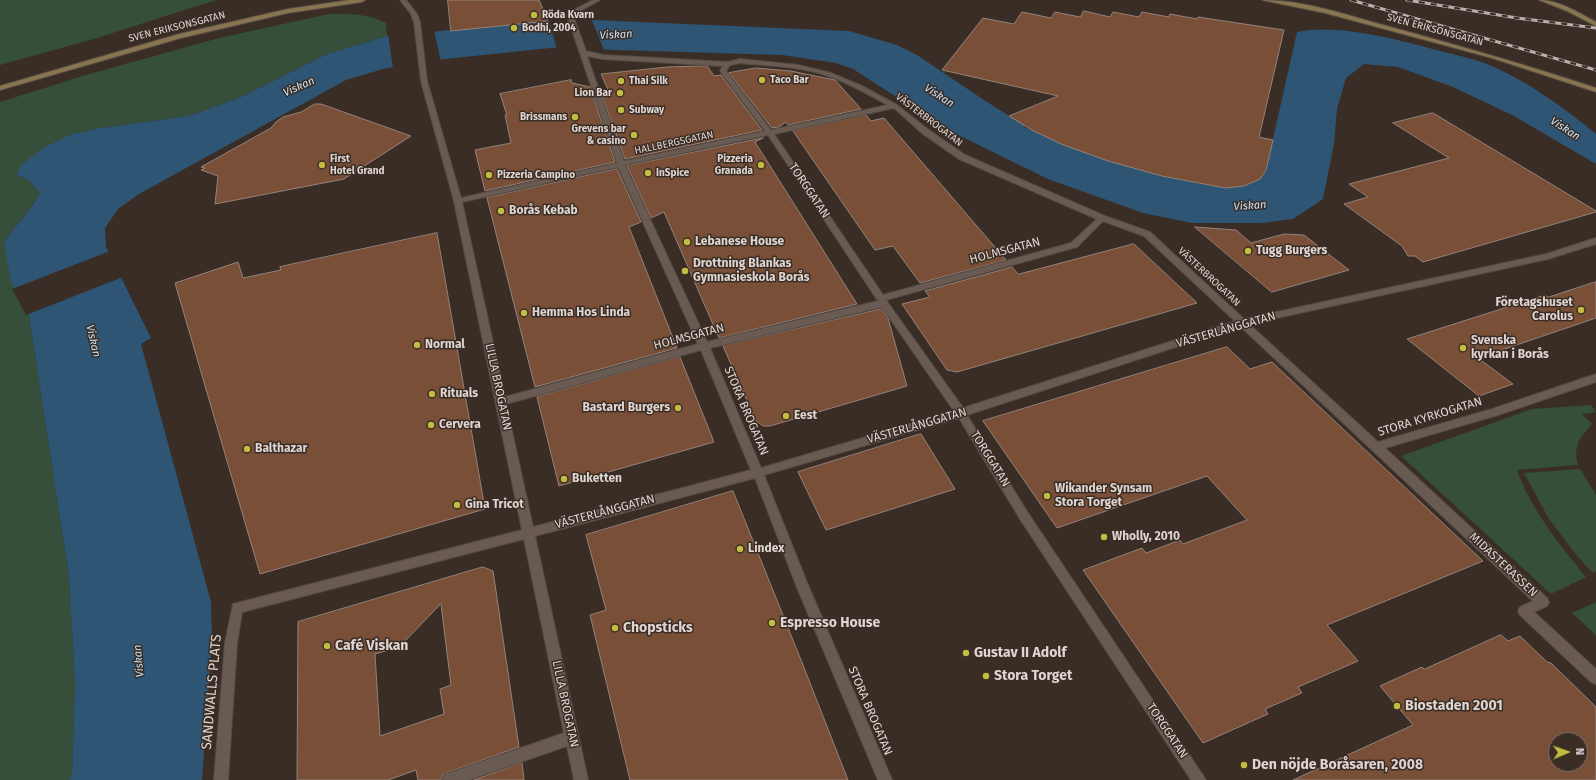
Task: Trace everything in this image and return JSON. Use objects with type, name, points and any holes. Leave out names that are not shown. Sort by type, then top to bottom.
[{"type":"street","points":[[288,11],[317,0]]},
{"type":"street","name":"SVEN ERIKSONSGATAN","points":[[0,88],[165,40],[288,11],[326,7],[362,0]]},
{"type":"street","name":"LILLA BROGATAN","points":[[402,0],[414,14],[417,22],[424,81],[458,201],[581,780]]},
{"type":"street","points":[[584,53],[571,18],[572,13],[597,0]]},
{"type":"street","name":"SVEN ERIKSONSGATAN","points":[[1265,0],[1326,11],[1349,17],[1494,57],[1596,90]]},
{"type":"street","points":[[1542,0],[1569,10],[1596,24]]},
{"type":"street","name":"VÄSTERBROGATAN","points":[[584,53],[603,57],[728,64],[740,61],[798,67],[829,74],[860,87],[895,106],[926,132],[962,157],[1102,218],[1147,234],[1243,322]]},
{"type":"street","name":"STORA BROGATAN","points":[[584,53],[621,164],[704,346],[758,473],[802,585],[885,780]]},
{"type":"street","name":"TORGGATAN","points":[[728,64],[723,71],[770,133],[961,413],[1024,516],[1199,780]]},
{"type":"street","name":"HALLBERGSGATAN","points":[[458,201],[621,164],[895,106]]},
{"type":"street","name":"HOLMSGATAN","points":[[501,402],[704,346],[883,300],[1074,246],[1102,218]]},
{"type":"street","name":"VÄSTERLÅNGGATAN","points":[[237,608],[758,473],[961,413],[1243,322],[1548,256],[1596,241]]},
{"type":"street","name":"STORA KYRKOGATAN","points":[[1243,322],[1376,447],[1494,412],[1596,378]]},
{"type":"street","name":"MIDASTERASSEN","points":[[1376,447],[1543,602],[1524,611],[1596,678]]},
{"type":"street","name":"SANDWALLS PLATS","points":[[221,780],[231,642],[237,608]]},
{"type":"street","points":[[449,780],[572,737]]},
{"type":"green space","points":[[0,0],[216,0],[97,38],[0,65]]},
{"type":"green space","points":[[329,14],[372,17],[386,23],[387,36],[327,54],[239,98],[189,116],[101,128],[17,175],[28,180],[40,192],[28,211],[4,242],[29,316],[69,577],[75,682],[72,775],[70,780],[0,780],[0,102],[86,75],[219,38]]},
{"type":"green space","points":[[1591,405],[1596,412],[1582,414],[1592,424],[1578,443],[1576,452],[1578,465],[1517,470],[1538,513],[1556,540],[1586,577],[1551,594],[1401,456],[1532,409]]},
{"type":"green space","points":[[1580,469],[1596,495],[1596,571],[1593,573],[1577,556],[1549,519],[1524,473]]},
{"type":"green space","points":[[1596,602],[1596,635],[1572,613]]},
{"type":"water","name":"Viskan","points":[[592,20],[849,31],[897,45],[917,55],[1024,125],[1024,127],[1074,148],[1130,167],[1168,177],[1223,187],[1252,183],[1266,170],[1297,32],[1314,30],[1351,31],[1391,38],[1470,58],[1494,67],[1521,81],[1560,106],[1596,134],[1596,164],[1514,116],[1453,87],[1398,67],[1364,64],[1346,78],[1337,109],[1334,144],[1323,199],[1293,219],[1261,223],[1192,223],[1143,213],[1048,179],[948,130],[853,69],[836,63],[782,55],[550,48],[445,59],[383,69],[346,80],[139,194],[118,209],[105,228],[106,247],[151,338],[141,344],[211,602],[212,637],[202,780],[70,780],[72,775],[75,682],[69,577],[29,316],[11,281],[4,242],[28,212],[40,192],[28,180],[17,175],[21,165],[45,147],[70,135],[101,128],[189,116],[239,98],[327,54],[387,36],[548,21]]},
{"type":"pier","points":[[591,18],[604,50],[557,50],[549,20]]},
{"type":"pier","points":[[434,30],[441,62],[393,69],[388,34]]},
{"type":"pier","points":[[110,251],[123,277],[26,315],[12,289]]},
{"type":"building","points":[[448,0],[539,0],[548,21],[451,31]]},
{"type":"building","points":[[1084,11],[1110,17],[1113,12],[1139,17],[1142,12],[1169,17],[1170,14],[1284,30],[1259,137],[1273,140],[1266,170],[1260,179],[1244,186],[1225,188],[1162,176],[1108,161],[1061,144],[1032,130],[1009,116],[1058,96],[942,70],[983,18],[1014,24],[1022,12],[1051,18],[1055,12],[1080,17]]},
{"type":"building","points":[[667,67],[708,67],[714,76],[721,75],[762,130],[625,159],[600,90],[609,92],[601,74]]},
{"type":"building","points":[[756,68],[791,71],[835,80],[861,109],[788,125],[786,122],[779,127],[772,128],[729,73]]},
{"type":"building","points":[[571,80],[572,83],[590,87],[615,162],[485,191],[475,150],[511,143],[505,115],[507,115],[500,94]]},
{"type":"building","points":[[315,104],[321,104],[411,136],[344,179],[215,204],[218,176],[201,170],[205,168],[201,167],[271,128],[283,117],[301,112]]},
{"type":"building","points":[[1433,113],[1596,212],[1423,262],[1415,256],[1408,256],[1402,246],[1344,204],[1368,197],[1349,184],[1449,158],[1393,123]]},
{"type":"building","points":[[866,115],[871,121],[884,118],[1006,260],[920,283],[893,246],[875,250],[793,131]]},
{"type":"building","points":[[763,138],[755,142],[857,304],[719,338],[664,212],[651,218],[627,166]]},
{"type":"building","points":[[617,169],[641,222],[629,227],[677,348],[535,387],[487,198]]},
{"type":"building","points":[[1195,227],[1236,230],[1251,243],[1284,234],[1304,235],[1349,270],[1272,292]]},
{"type":"building","points":[[437,233],[485,509],[260,574],[175,283],[238,262],[243,278],[281,270],[280,267]]},
{"type":"building","points":[[1134,244],[1197,303],[957,372],[947,370],[902,304],[930,297],[925,291],[1012,267],[1018,274]]},
{"type":"building","name":"Svenska kyrkan i Borås","points":[[1596,282],[1596,318],[1478,358],[1513,384],[1479,396],[1407,339],[1545,295],[1548,297]]},
{"type":"building","points":[[882,309],[888,318],[907,386],[770,426],[763,426],[756,421],[723,346]]},
{"type":"building","points":[[1227,347],[1250,369],[1272,362],[1483,561],[1327,625],[1358,661],[1298,687],[1302,693],[1265,709],[1268,714],[1203,743],[1083,570],[1142,548],[1146,553],[1180,540],[1183,544],[1247,520],[1207,476],[1057,528],[983,421]]},
{"type":"building","points":[[680,357],[714,442],[559,486],[537,397]]},
{"type":"building","points":[[921,434],[955,489],[826,530],[798,472]]},
{"type":"building","points":[[733,491],[848,780],[630,780],[590,615],[606,610],[586,535]]},
{"type":"building","points":[[483,567],[493,571],[519,747],[443,774],[441,780],[418,780],[416,770],[388,780],[297,780],[298,622]],"holes":[[[441,604],[451,685],[440,689],[444,714],[380,736],[375,654],[399,647]]]},
{"type":"building","points":[[1501,635],[1508,641],[1520,636],[1547,662],[1551,663],[1596,707],[1596,780],[1293,780],[1413,725],[1380,686],[1422,667],[1424,669]]},
{"type":"building","points":[[522,763],[524,780],[474,780]]},
{"type":"railway","points":[[1351,0],[1596,70]]},
{"type":"railway","points":[[1407,0],[1517,18],[1596,28]]},
{"type":"place","name":"Röda Kvarn","points":[[534,15]]},
{"type":"place","name":"Bodhi, 2004","points":[[514,28]]},
{"type":"place","name":"Taco Bar","points":[[762,80]]},
{"type":"place","name":"Thai Silk","points":[[621,81]]},
{"type":"place","name":"Lion Bar","points":[[620,93]]},
{"type":"place","name":"Subway","points":[[621,110]]},
{"type":"place","name":"Brissmans","points":[[575,117]]},
{"type":"place","name":"Grevens bar & casino","points":[[634,135]]},
{"type":"place","name":"First Hotel Grand","points":[[322,165]]},
{"type":"place","name":"Pizzeria Granada","points":[[761,165]]},
{"type":"place","name":"InSpice","points":[[648,173]]},
{"type":"place","name":"Pizzeria Campino","points":[[489,175]]},
{"type":"place","name":"Borås Kebab","points":[[501,211]]},
{"type":"place","name":"Lebanese House","points":[[687,242]]},
{"type":"place","name":"Tugg Burgers","points":[[1248,251]]},
{"type":"place","name":"Drottning Blankas Gymnasieskola Borås","points":[[685,271]]},
{"type":"place","name":"Företagshuset Carolus","points":[[1581,310]]},
{"type":"place","name":"Hemma Hos Linda","points":[[524,313]]},
{"type":"place","name":"Normal","points":[[417,345]]},
{"type":"place","name":"Svenska kyrkan i Borås","points":[[1463,348]]},
{"type":"place","name":"Rituals","points":[[432,394]]},
{"type":"place","name":"Bastard Burgers","points":[[678,408]]},
{"type":"place","name":"Eest","points":[[786,416]]},
{"type":"place","name":"Cervera","points":[[431,425]]},
{"type":"place","name":"Balthazar","points":[[247,449]]},
{"type":"place","name":"Buketten","points":[[564,479]]},
{"type":"place","name":"Wikander Synsam Stora Torget","points":[[1047,496]]},
{"type":"place","name":"Gina Tricot","points":[[457,505]]},
{"type":"place","name":"Wholly, 2010","points":[[1104,537]]},
{"type":"place","name":"Lindex","points":[[740,549]]},
{"type":"place","name":"Espresso House","points":[[772,623]]},
{"type":"place","name":"Chopsticks","points":[[615,628]]},
{"type":"place","name":"Café Viskan","points":[[327,646]]},
{"type":"place","name":"Gustav II Adolf","points":[[966,653]]},
{"type":"place","name":"Stora Torget","points":[[986,676]]},
{"type":"place","name":"Biostaden 2001","points":[[1397,706]]},
{"type":"place","name":"Den nöjde Boråsaren, 2008","points":[[1244,765]]}]
